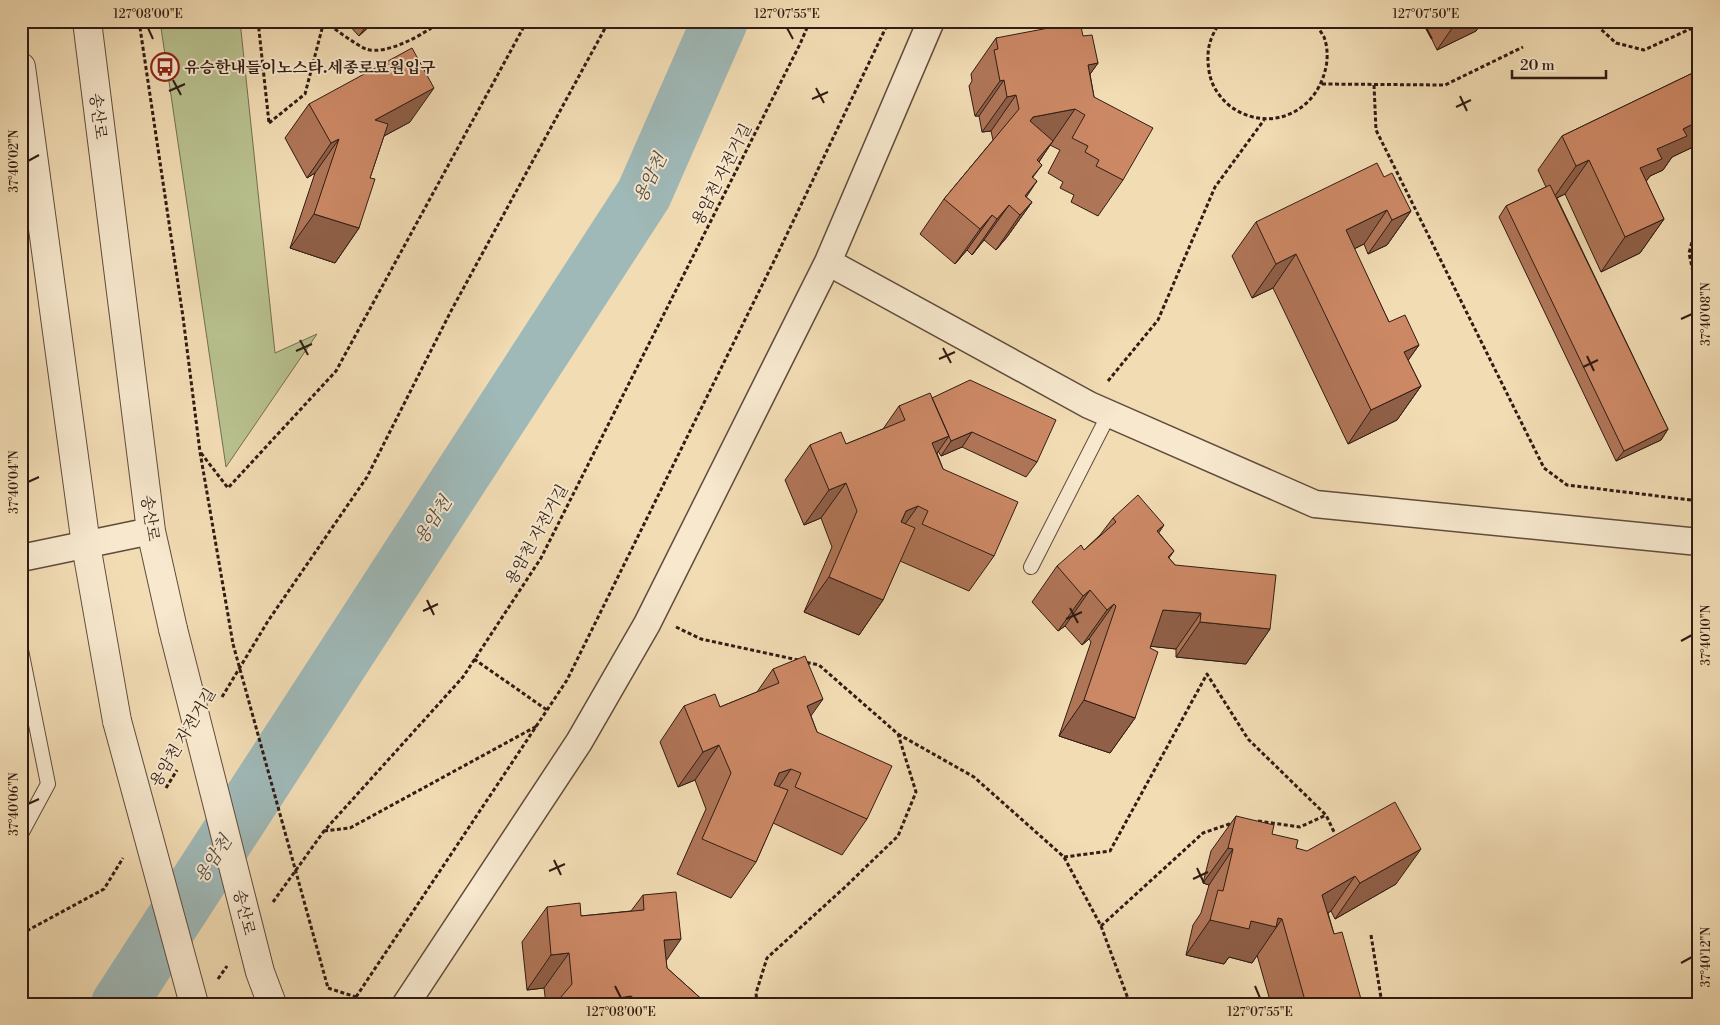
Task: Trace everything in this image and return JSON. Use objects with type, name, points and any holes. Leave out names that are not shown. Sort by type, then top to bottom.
[{"type":"street","name":"송산로","points":[[87,21],[151,531],[173,629],[258,963],[272,1004]]},
{"type":"street","points":[[406,1004],[579,742],[648,624],[828,262],[931,21]]},
{"type":"street","points":[[21,68],[86,545],[117,721],[194,1004]]},
{"type":"street","points":[[828,262],[1099,409],[1315,504],[1699,542]]},
{"type":"street","points":[[21,558],[151,531]]},
{"type":"lane","points":[[1031,567],[1099,409]]},
{"type":"lane","points":[[21,650],[48,784],[21,834]]},
{"type":"path","points":[[139,21],[184,317],[200,452],[233,644],[328,988],[356,997]]},
{"type":"path","points":[[258,21],[269,123],[305,94],[324,22],[367,50],[392,49],[432,30],[440,21]]},
{"type":"path","points":[[200,452],[228,488],[336,371],[527,21]]},
{"type":"path","name":"용암천 자전거길","points":[[217,705],[268,621],[367,477],[451,311],[609,21]]},
{"type":"path","name":"용암천 자전거길","points":[[268,909],[324,831],[463,676],[541,558],[810,21]]},
{"type":"path","points":[[358,1004],[356,997],[567,680],[777,255],[889,21]]},
{"type":"path","points":[[1221,21],[1212,33],[1206,56],[1210,80],[1222,100],[1241,114],[1264,120],[1288,116],[1308,104],[1322,84],[1328,61],[1324,38],[1314,21]]},
{"type":"path","points":[[1592,21],[1616,43],[1644,50],[1699,25]]},
{"type":"path","points":[[1322,84],[1445,85],[1523,47]]},
{"type":"path","points":[[1374,85],[1376,130],[1544,468],[1567,485],[1699,501]]},
{"type":"path","points":[[1099,409],[1158,320],[1215,187],[1264,120]]},
{"type":"path","points":[[1699,225],[1696,227],[1689,253],[1699,302]]},
{"type":"path","points":[[669,624],[701,639],[819,665],[898,734],[974,777],[1064,857],[1101,926],[1130,1004]]},
{"type":"path","points":[[474,659],[547,710]]},
{"type":"path","points":[[1064,857],[1110,851],[1207,674],[1248,739],[1326,815],[1335,834]]},
{"type":"path","points":[[324,831],[350,828],[537,726]]},
{"type":"path","points":[[757,1004],[756,993],[767,958],[898,836],[916,792],[898,734]]},
{"type":"path","name":"용암천 자전거길","points":[[166,789],[181,764]]},
{"type":"path","points":[[1251,820],[1300,827],[1326,815]]},
{"type":"path","points":[[1101,926],[1203,834],[1242,819]]},
{"type":"path","points":[[21,934],[104,889],[125,856]]},
{"type":"path","points":[[1371,935],[1382,1004]]},
{"type":"path","points":[[217,980],[228,964]]},
{"type":"green space","points":[[160,21],[240,21],[275,353],[317,334],[226,467]]},
{"type":"building","points":[[1080,22],[1083,36],[1092,35],[1098,63],[1088,65],[1094,97],[1153,128],[1123,180],[1096,166],[1099,160],[1085,152],[1088,146],[1072,138],[1085,115],[1075,109],[1033,117],[1030,121],[1053,141],[1037,160],[1042,165],[1032,177],[1037,181],[1025,196],[1032,202],[1020,215],[1009,205],[997,219],[992,215],[980,229],[944,199],[1019,109],[1016,95],[1007,97],[1004,80],[1000,81],[994,50],[998,49],[996,38]]},
{"type":"building","points":[[412,48],[434,88],[375,120],[388,124],[370,178],[375,179],[359,228],[314,214],[339,139],[331,143],[309,104]]},
{"type":"building","points":[[1699,70],[1699,121],[1683,129],[1687,136],[1657,149],[1662,159],[1640,168],[1664,219],[1625,237],[1589,160],[1576,166],[1562,136]]},
{"type":"building","points":[[1377,163],[1384,177],[1392,173],[1411,211],[1392,220],[1387,210],[1346,230],[1389,322],[1405,315],[1419,345],[1404,352],[1421,386],[1371,410],[1296,254],[1276,264],[1256,222]]},
{"type":"building","points":[[1550,185],[1668,429],[1624,451],[1506,206]]},
{"type":"building","points":[[970,380],[1056,420],[1037,462],[972,432],[951,441],[932,398]]},
{"type":"building","points":[[930,393],[949,436],[932,443],[943,469],[1018,502],[994,556],[922,524],[928,511],[918,506],[906,511],[901,522],[915,528],[883,600],[829,577],[857,511],[846,483],[829,490],[810,445],[841,432],[846,444],[905,420],[899,406]]},
{"type":"building","points":[[1138,495],[1164,525],[1157,531],[1174,551],[1168,557],[1175,565],[1276,575],[1270,629],[1200,622],[1201,613],[1163,610],[1150,648],[1158,652],[1135,718],[1084,700],[1116,606],[1114,604],[1107,610],[1090,590],[1083,596],[1057,566],[1081,545],[1084,550],[1116,522],[1113,518]]},
{"type":"building","points":[[805,656],[823,699],[807,706],[817,732],[892,766],[867,819],[795,787],[801,773],[791,769],[779,773],[774,785],[788,790],[756,862],[702,839],[731,773],[719,745],[703,752],[684,706],[715,694],[720,707],[779,683],[773,669]]},
{"type":"building","points":[[1395,802],[1421,849],[1360,883],[1355,876],[1322,895],[1334,934],[1342,932],[1361,999],[1346,1004],[1306,1004],[1282,919],[1278,918],[1276,927],[1251,921],[1249,929],[1210,920],[1218,890],[1223,891],[1233,849],[1228,848],[1236,816],[1274,825],[1272,834],[1298,840],[1296,848],[1307,851]]},
{"type":"building","points":[[676,892],[681,939],[664,940],[667,968],[707,1004],[640,1004],[631,996],[619,998],[613,1004],[555,1004],[572,984],[569,953],[551,955],[547,907],[580,903],[581,916],[644,910],[643,895]]},
{"type":"waterway","name":"용암천","points":[[119,1004],[644,194],[720,21]]},
{"type":"place","name":"유승한내들이노스타.세종로묘원입구","points":[[165,67]]}]
